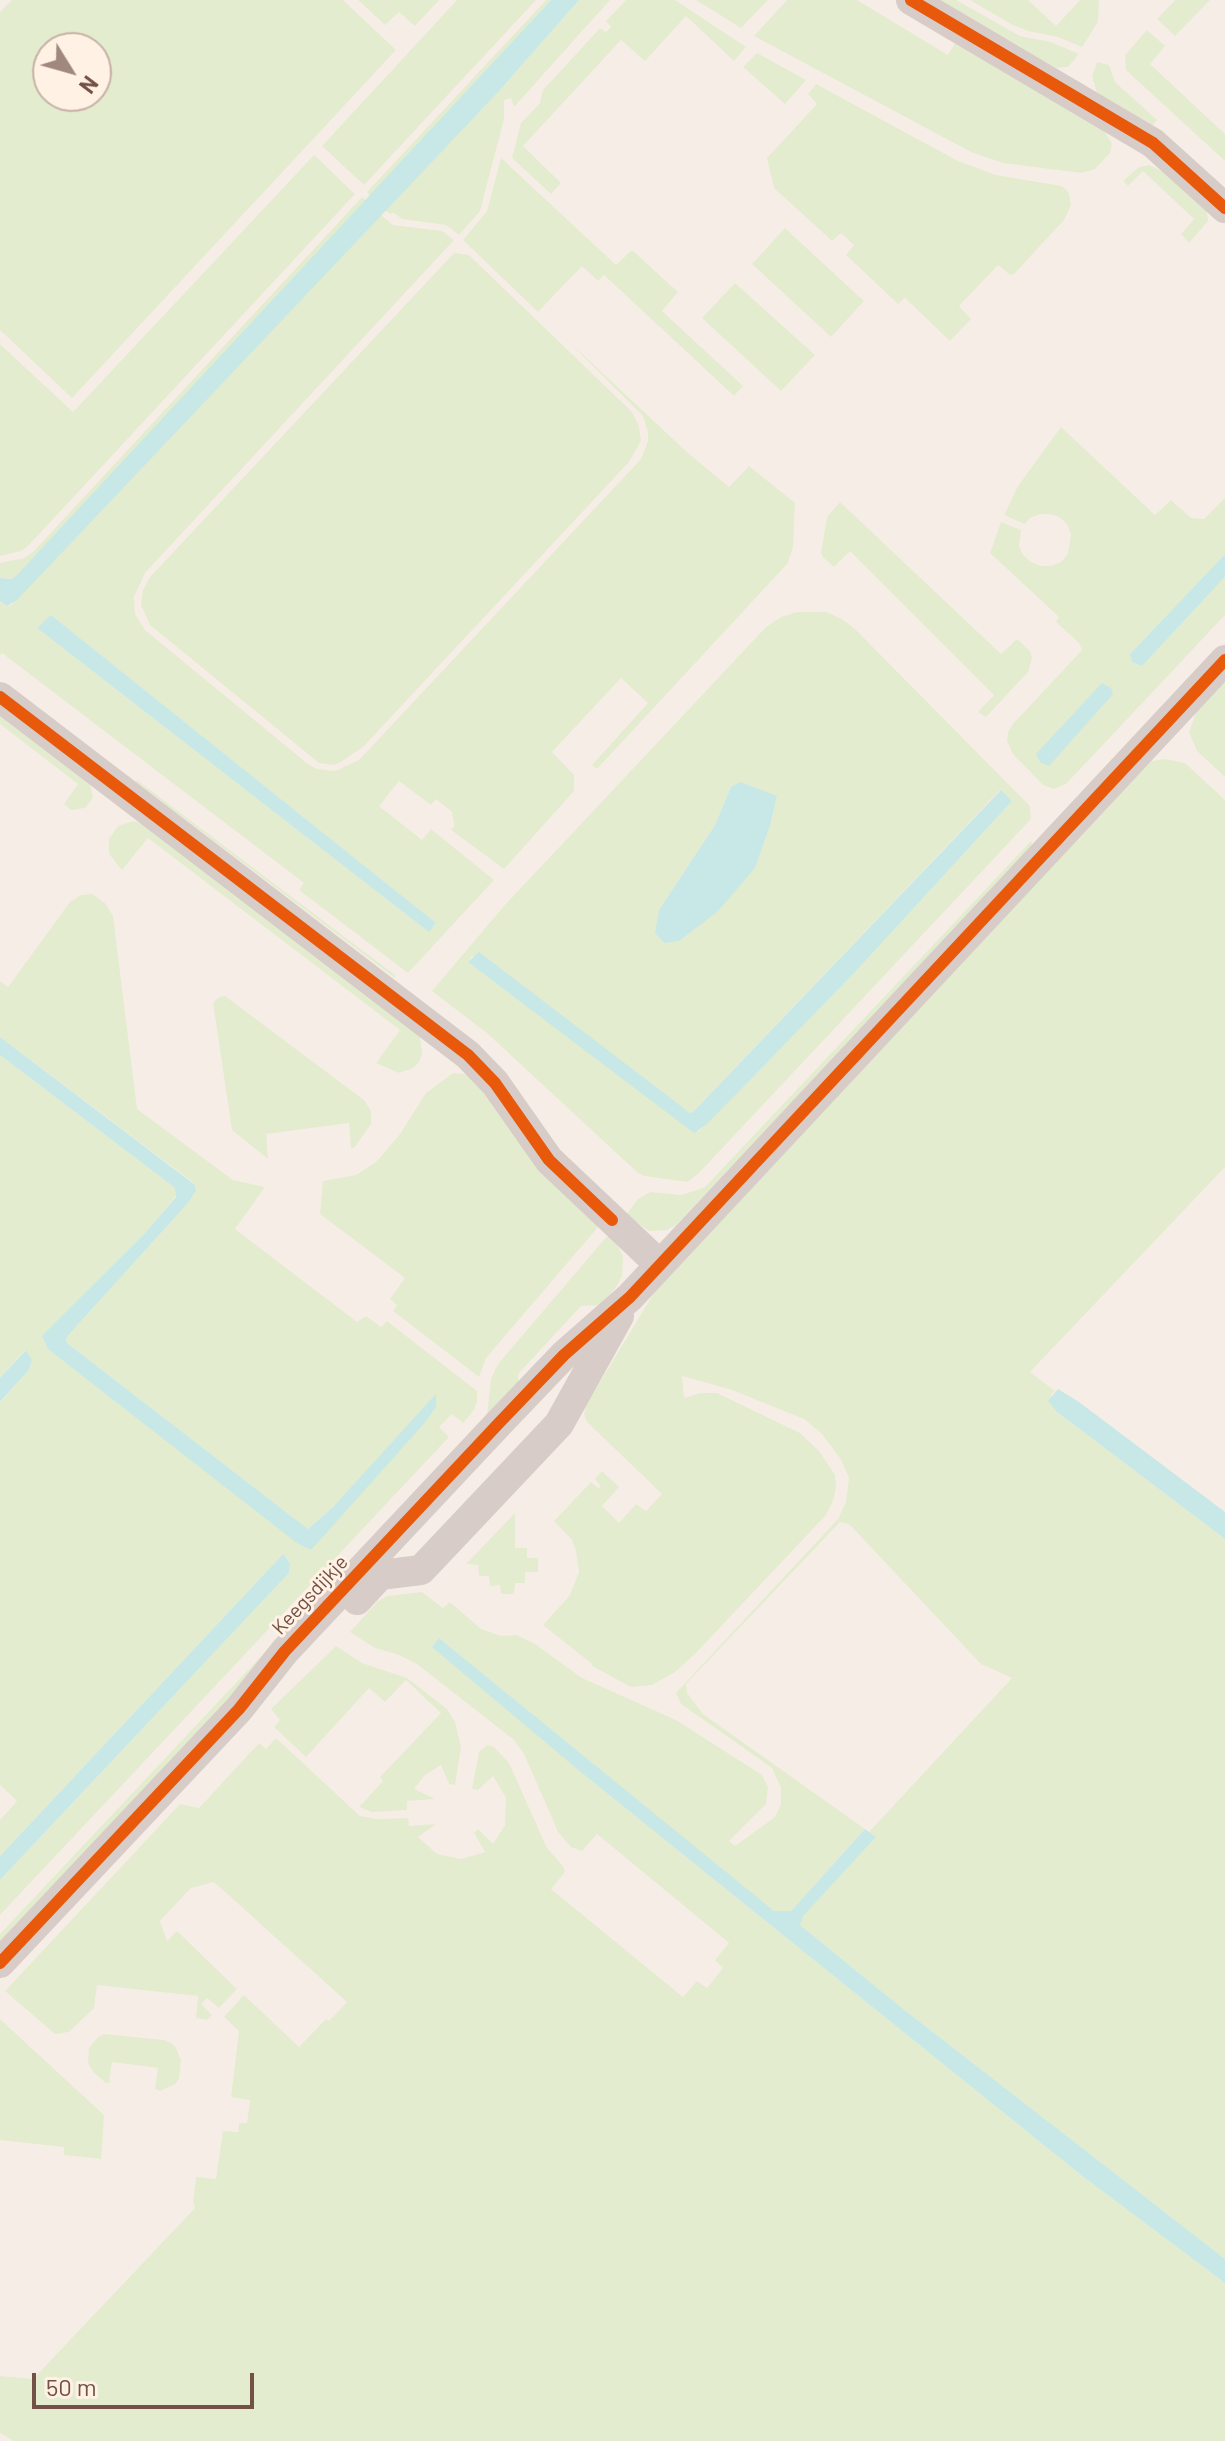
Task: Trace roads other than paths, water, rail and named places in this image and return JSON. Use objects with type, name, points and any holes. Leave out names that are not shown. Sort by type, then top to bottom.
[{"type":"street","points":[[911,0],[1153,143],[1225,208]]},
{"type":"street","name":"Keegsdijkje","points":[[0,1963],[239,1709],[285,1651],[499,1423],[564,1355],[630,1297],[1225,660]]},
{"type":"street","points":[[0,697],[468,1055],[495,1083],[549,1160],[659,1264]]},
{"type":"street","name":"Keegsdijkje","points":[[239,1709],[297,1664],[380,1575],[421,1570],[559,1424],[630,1297]]},
{"type":"water","points":[[551,0],[579,0],[500,90],[17,600],[7,606],[0,601],[0,578],[12,579],[17,575]]},
{"type":"water","points":[[1225,554],[1225,577],[1142,666],[1132,662],[1130,654]]},
{"type":"water","points":[[51,615],[436,923],[429,932],[37,628]]},
{"type":"water","points":[[1102,683],[1111,688],[1113,694],[1049,766],[1040,762],[1036,754]]},
{"type":"water","points":[[740,782],[777,796],[755,868],[718,911],[679,941],[665,943],[655,933],[659,910],[715,825],[731,787]]},
{"type":"water","points":[[1001,790],[1012,801],[857,970],[707,1124],[694,1133],[468,962],[479,952],[690,1113]]},
{"type":"water","points":[[0,1037],[194,1184],[196,1190],[188,1203],[66,1338],[67,1343],[308,1529],[333,1507],[436,1394],[436,1407],[423,1425],[311,1550],[297,1543],[48,1349],[42,1336],[145,1233],[176,1197],[175,1188],[0,1055]]},
{"type":"water","points":[[26,1350],[32,1360],[29,1370],[0,1402],[0,1378]]},
{"type":"water","points":[[1058,1389],[1225,1512],[1225,1539],[1057,1412],[1048,1401]]},
{"type":"water","points":[[283,1554],[290,1563],[289,1573],[0,1880],[0,1856]]},
{"type":"water","points":[[439,1638],[774,1911],[791,1911],[865,1829],[876,1837],[803,1916],[800,1925],[1225,2259],[1225,2283],[1081,2175],[588,1778],[432,1647]]}]
